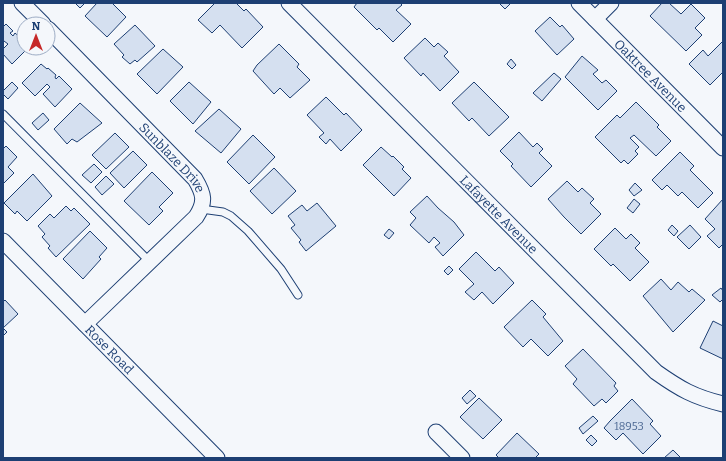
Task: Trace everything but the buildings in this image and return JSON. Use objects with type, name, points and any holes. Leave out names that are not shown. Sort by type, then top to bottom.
[{"type":"street","points":[[22,3],[35,16]]},
{"type":"street","name":"Lafayette Avenue","points":[[289,3],[656,372],[678,388],[704,399],[723,404]]},
{"type":"street","name":"Oaktree Avenue","points":[[579,3],[723,148]]},
{"type":"street","points":[[595,19],[611,3]]},
{"type":"street","name":"Sunblaze Drive","points":[[56,37],[195,179],[201,189],[204,199],[201,209],[196,217],[84,324]]},
{"type":"street","name":"Rose Road","points":[[3,241],[218,458]]},
{"type":"street","points":[[436,432],[462,458]]},
{"type":"lane","points":[[3,114],[150,262]]},
{"type":"lane","points":[[201,209],[223,212],[231,216],[248,231],[281,268],[298,295]]}]
